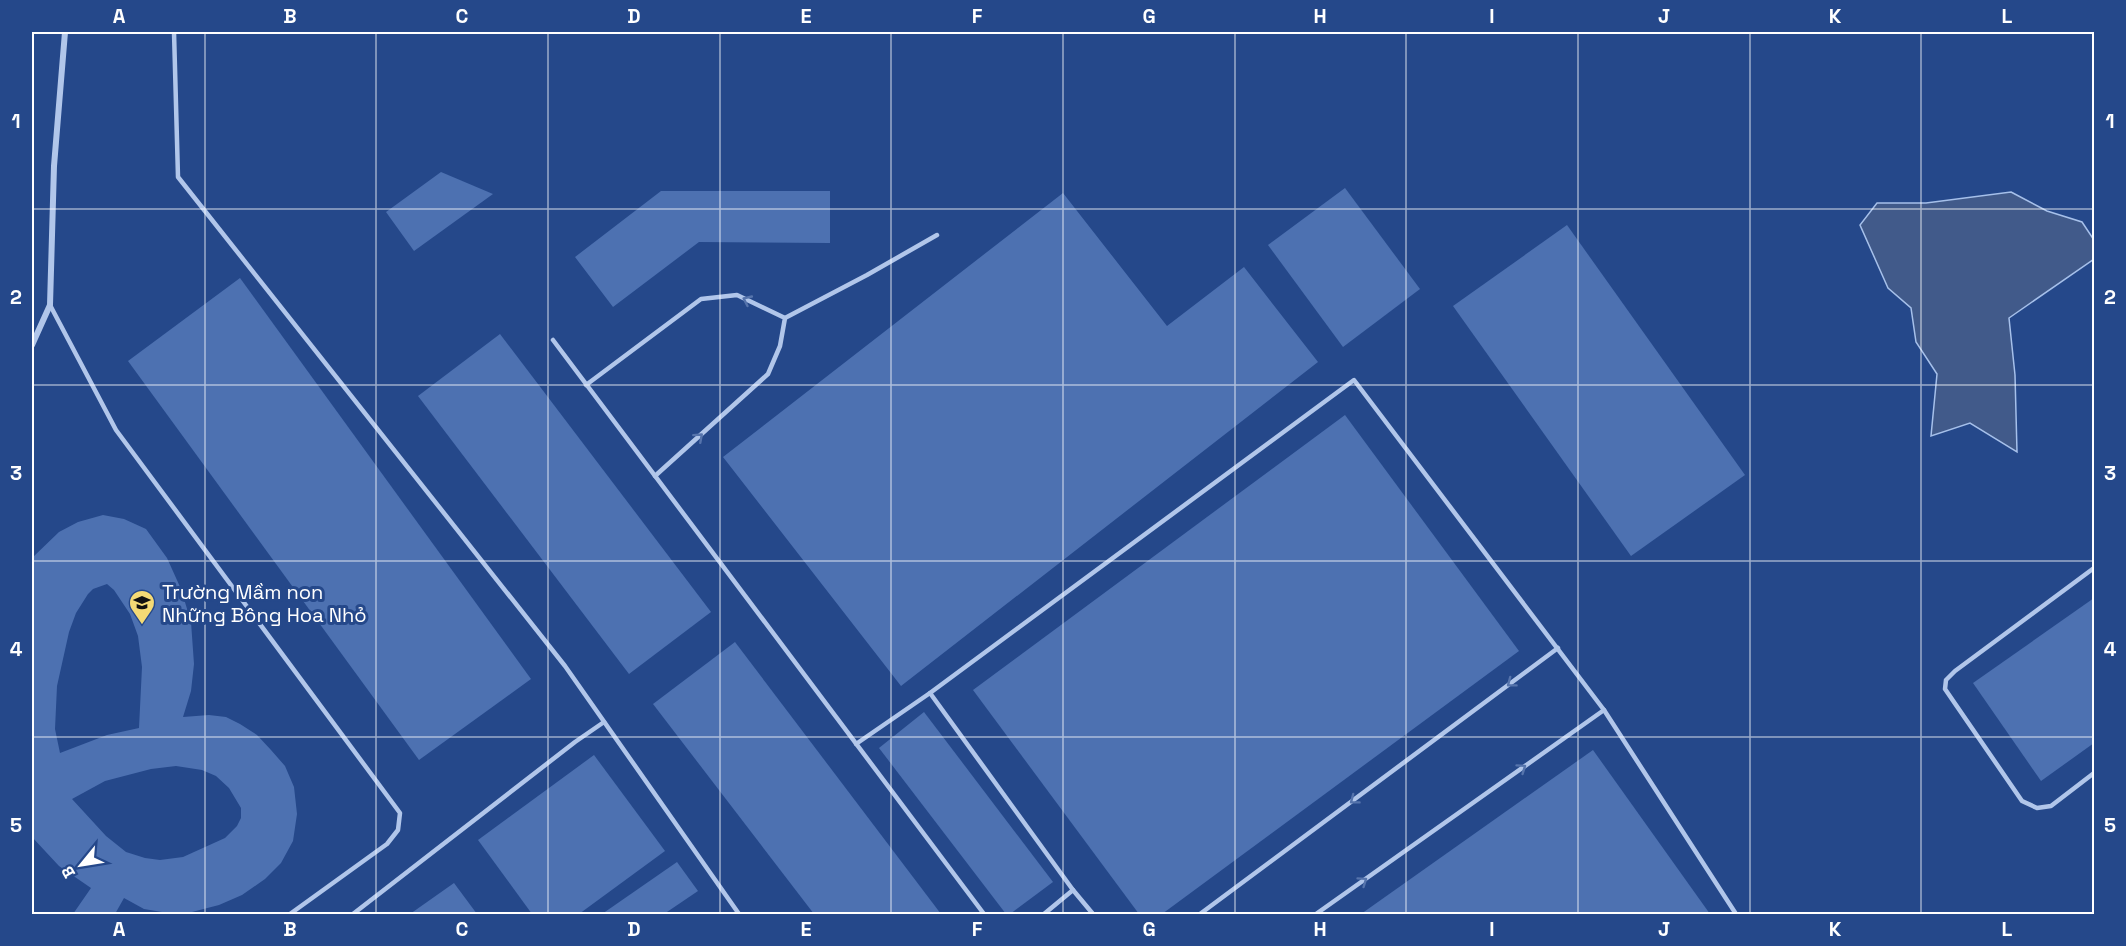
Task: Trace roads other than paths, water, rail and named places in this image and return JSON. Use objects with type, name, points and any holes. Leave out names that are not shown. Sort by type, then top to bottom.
[{"type":"street","points":[[32,345],[50,305],[54,166],[65,32]]},
{"type":"lane","points":[[174,32],[178,177],[558,657],[739,915]]},
{"type":"lane","points":[[785,318],[937,235]]},
{"type":"lane","points":[[586,385],[701,299],[737,296],[785,318]]},
{"type":"lane","points":[[50,305],[116,430],[400,813],[398,830],[387,843],[290,915]]},
{"type":"lane","points":[[655,476],[768,374],[780,346],[785,318]]},
{"type":"lane","points":[[553,340],[984,915]]},
{"type":"lane","points":[[856,744],[930,693],[1354,380],[1604,710],[1736,915]]},
{"type":"lane","points":[[2094,568],[1955,671],[1946,680],[1945,689],[2022,801],[2037,808],[2051,806],[2094,773]]},
{"type":"lane","points":[[1200,915],[1558,648]]},
{"type":"lane","points":[[930,693],[1093,915]]},
{"type":"lane","points":[[1316,915],[1604,710]]},
{"type":"lane","points":[[354,915],[574,742],[604,722]]},
{"type":"lane","points":[[1044,915],[1073,890]]},
{"type":"water","points":[[2011,192],[2047,211],[2082,222],[2094,240],[2094,259],[2009,318],[2015,375],[2017,452],[1970,423],[1931,436],[1937,374],[1916,342],[1911,308],[1888,288],[1860,225],[1877,203],[1926,203]]},
{"type":"place","name":"Trường Mầm non Những Bông Hoa Nhỏ","points":[[142,626]]}]
